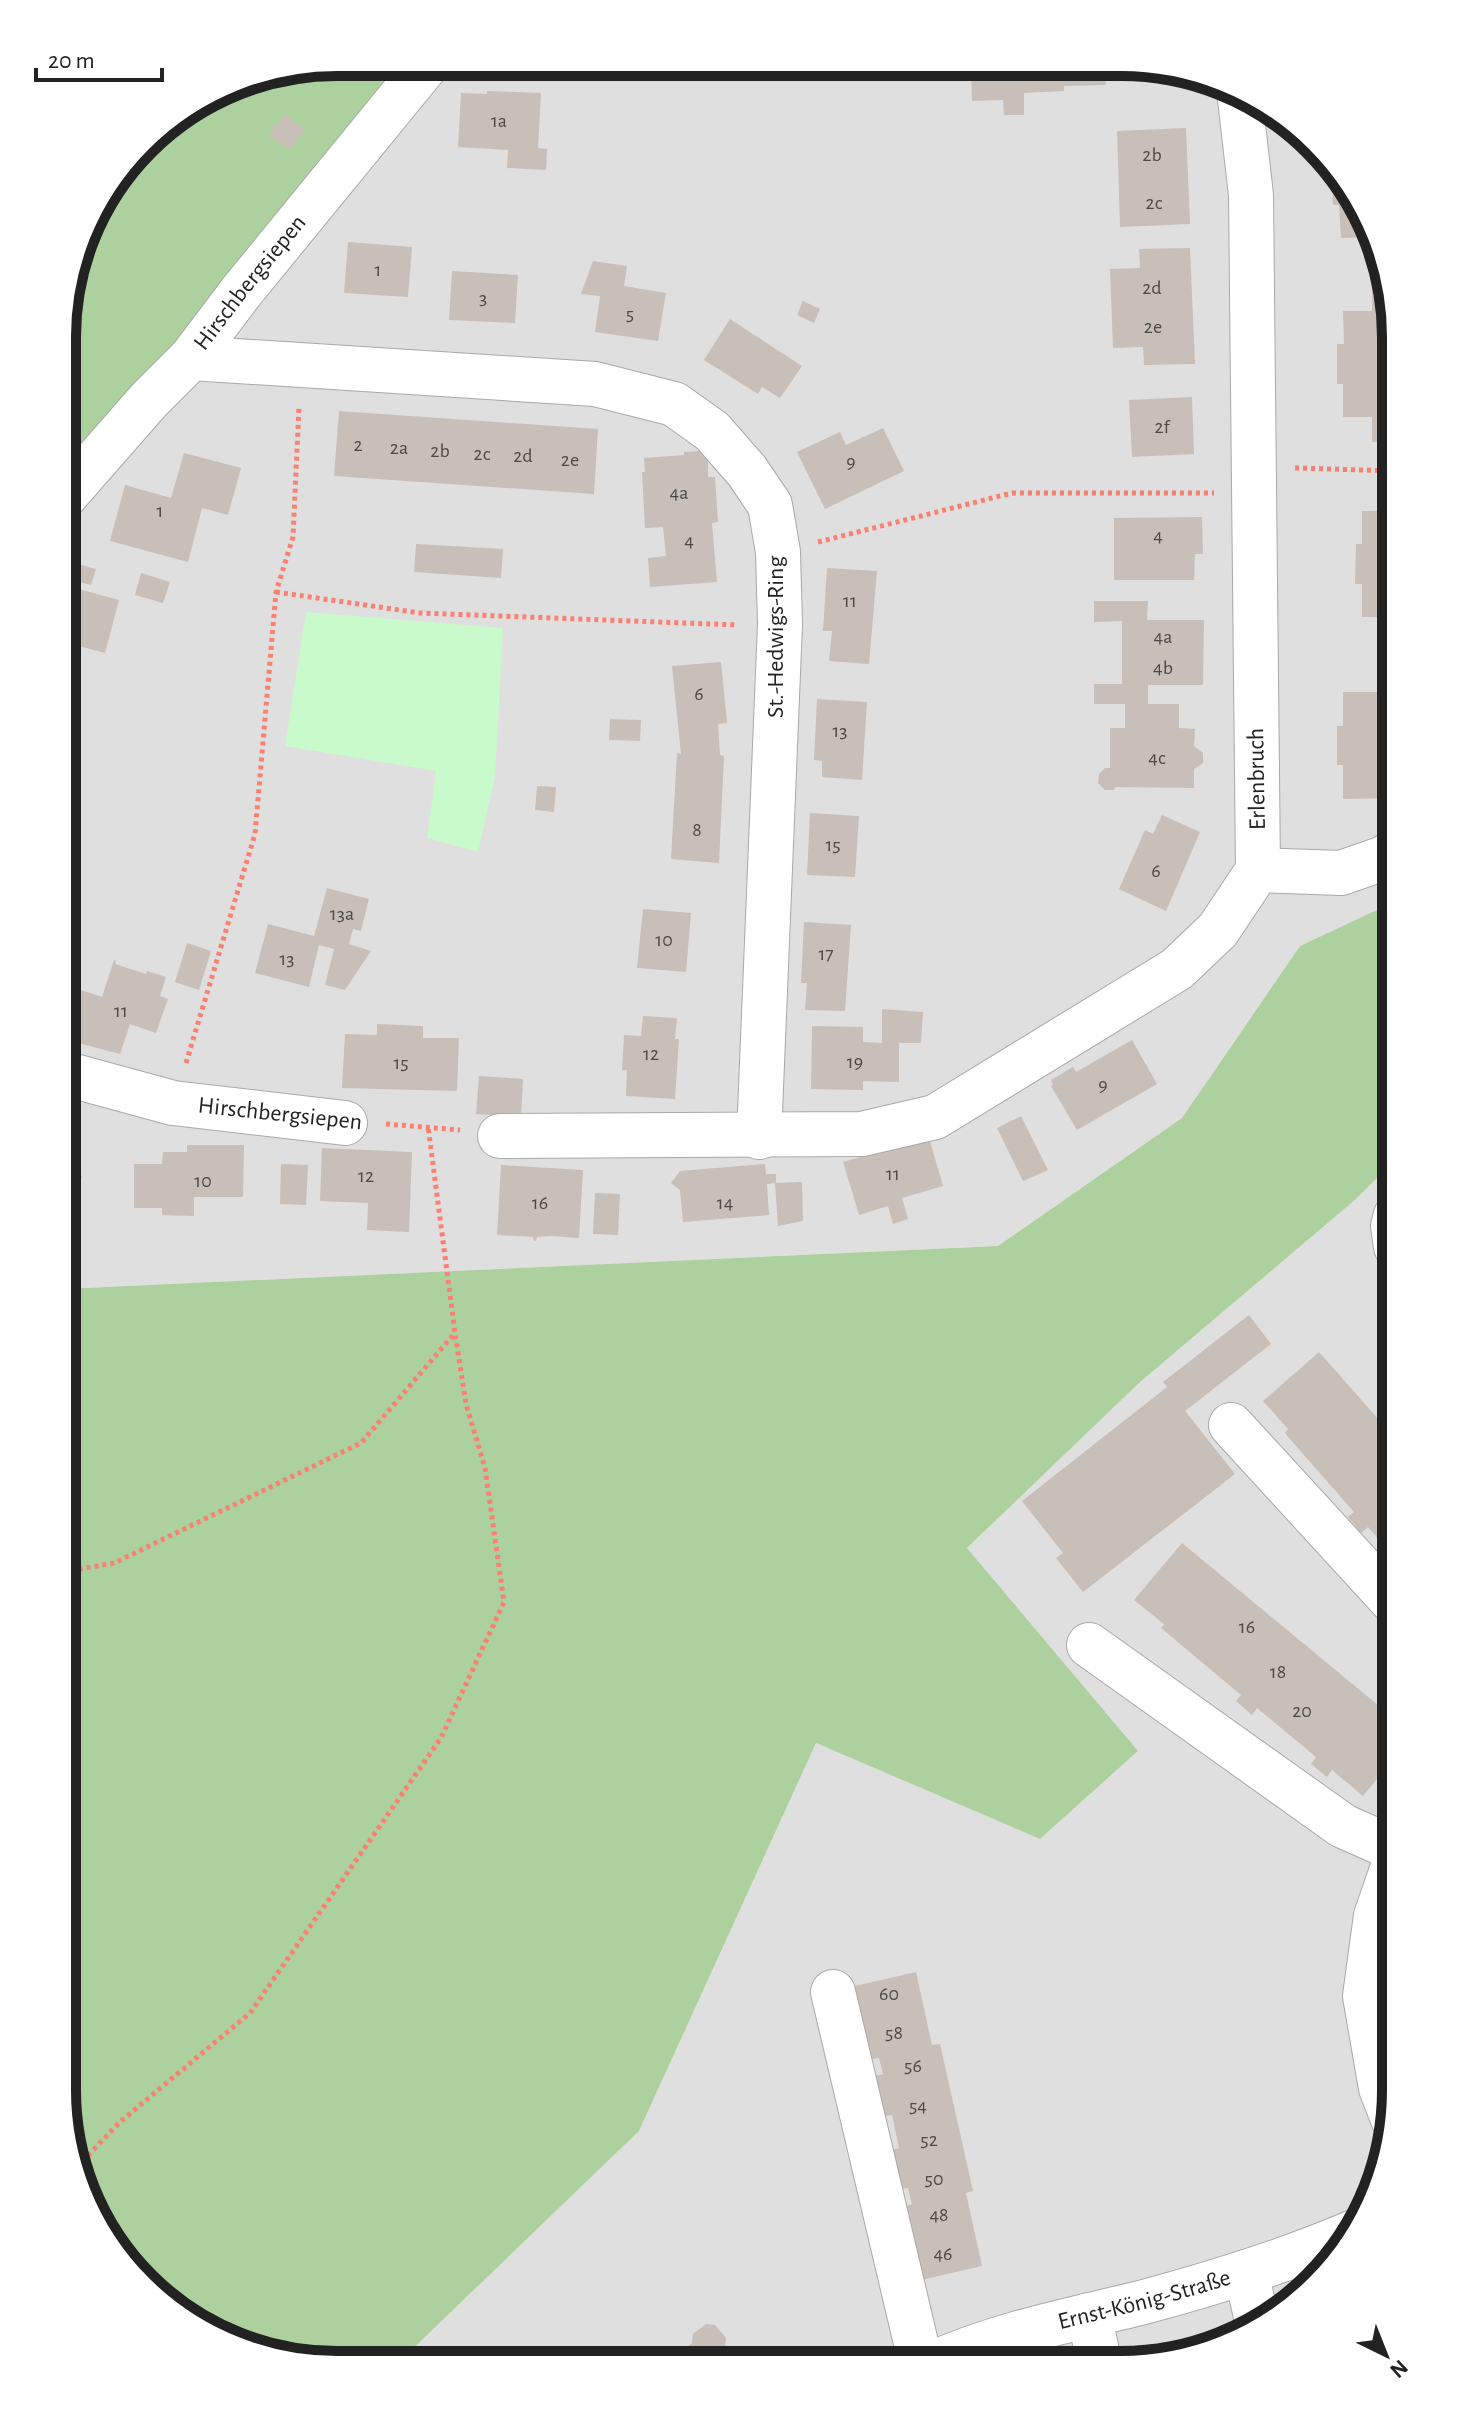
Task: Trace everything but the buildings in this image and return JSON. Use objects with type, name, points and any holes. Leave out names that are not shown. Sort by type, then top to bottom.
[{"type":"street","name":"Hirschbergsiepen","points":[[76,483],[149,400],[191,358],[417,77]]},
{"type":"street","name":"Erlenbruch","points":[[1241,106],[1251,195],[1258,870]]},
{"type":"street","name":"St.-Hedwigs-Ring","points":[[191,358],[595,384],[674,404],[712,431],[747,471],[770,505],[778,552],[780,624],[759,1137]]},
{"type":"street","points":[[500,1136],[759,1137],[862,1134],[935,1117],[1177,969],[1218,930],[1258,870],[1341,873],[1382,859]]},
{"type":"street","name":"Hirschbergsiepen","points":[[76,1077],[173,1103],[345,1123]]},
{"type":"street","points":[[1231,1425],[1381,1589]]},
{"type":"street","points":[[1089,1645],[1343,1826],[1381,1843]]},
{"type":"street","points":[[1381,1901],[1376,1916],[1365,1996],[1381,2088]]},
{"type":"street","points":[[833,1992],[918,2351]]},
{"type":"street","name":"Ernst-König-Straße","points":[[967,2351],[1023,2330],[1246,2272],[1334,2240]]},
{"type":"street","points":[[1246,2272],[1255,2313]]},
{"type":"street","points":[[1089,2315],[1097,2351]]},
{"type":"path","points":[[173,1103],[255,834],[276,592],[293,537],[301,366]]},
{"type":"path","points":[[778,552],[1012,493],[1382,472]]},
{"type":"path","points":[[276,592],[420,613],[780,624]]},
{"type":"path","name":"Hirschbergsiepen","points":[[345,1123],[428,1126],[500,1136]]},
{"type":"path","points":[[85,2158],[120,2122],[250,2013],[441,1738],[504,1602],[485,1468],[466,1404],[428,1126]]},
{"type":"path","points":[[76,1570],[114,1563],[361,1443],[455,1333]]},
{"type":"shaded area","points":[[1121,76],[1155,78],[1188,85],[1221,96],[1251,111],[1280,130],[1305,153],[1328,178],[1347,207],[1362,237],[1377,286],[1382,337],[1382,908],[1300,946],[1182,1118],[998,1246],[76,1288],[76,498],[432,77]]},
{"type":"shaded area","points":[[1382,1173],[1381,2107],[1377,2141],[1368,2174],[1338,2235],[1317,2262],[1280,2297],[1221,2331],[1172,2346],[1138,2350],[410,2351],[639,2131],[816,1743],[1040,1839],[1137,1752],[967,1548],[1139,1383],[1356,1199]]},
{"type":"green space","points":[[320,77],[397,77],[240,274],[76,460],[76,337],[78,303],[85,270],[96,237],[111,207],[141,165],[192,120],[253,90],[286,81]]},
{"type":"green space","points":[[306,612],[503,628],[495,776],[478,852],[427,838],[436,771],[285,746]]},
{"type":"green space","points":[[1382,908],[1382,1173],[1356,1199],[1139,1383],[967,1548],[1138,1751],[1040,1839],[816,1743],[639,2131],[410,2351],[303,2349],[270,2342],[237,2331],[178,2297],[130,2249],[111,2220],[96,2190],[78,2124],[76,1288],[998,1246],[1182,1118],[1300,946]]}]
